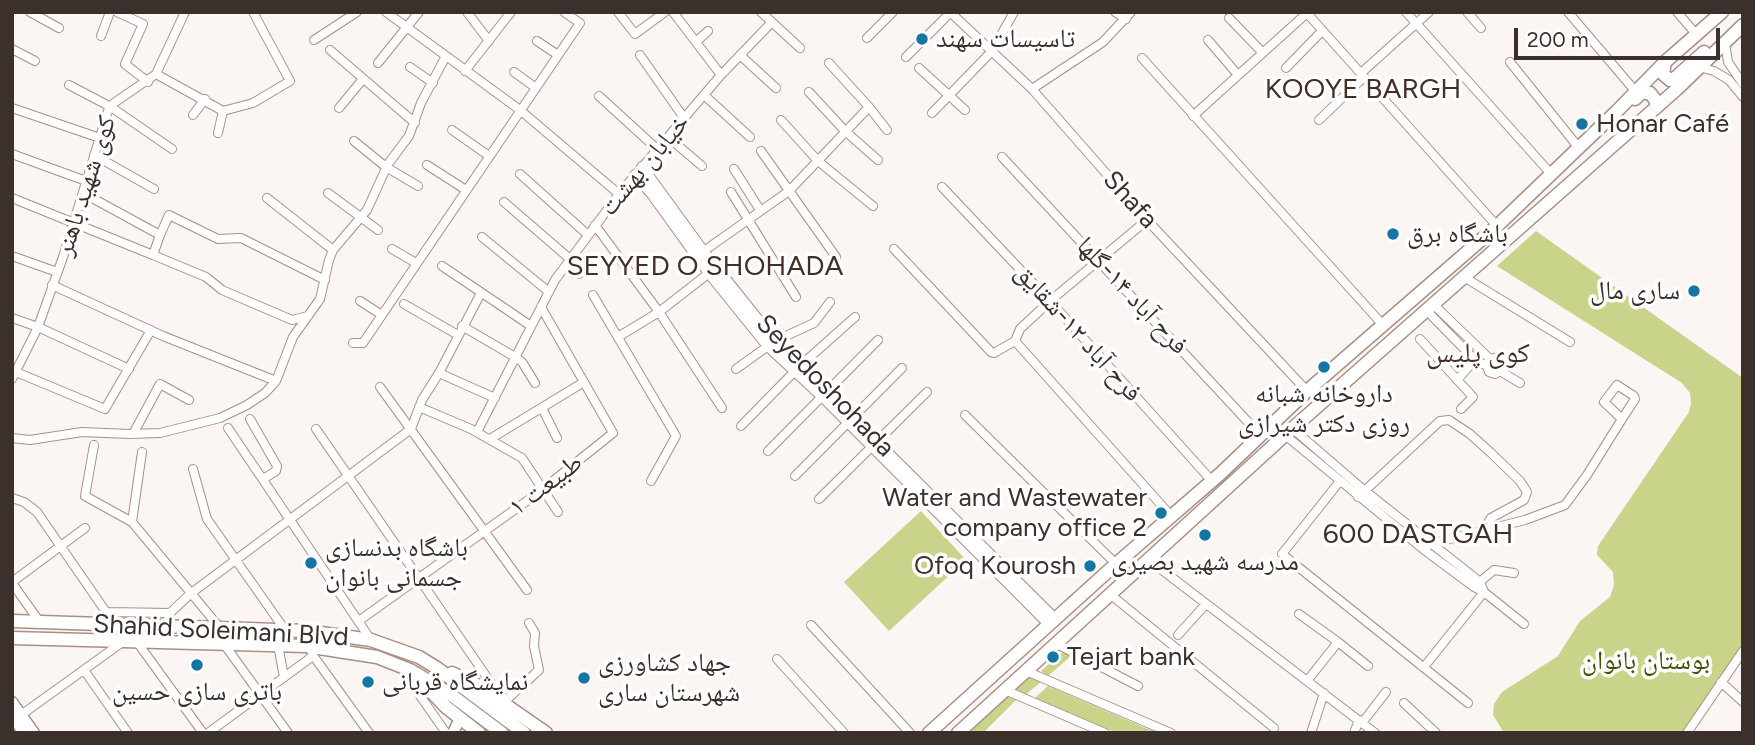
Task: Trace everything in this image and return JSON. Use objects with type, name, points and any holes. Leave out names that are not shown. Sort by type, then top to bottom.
[{"type":"main road","points":[[929,733],[1212,481],[1307,391],[1497,226],[1665,62],[1723,12]]},
{"type":"main road","points":[[1665,62],[1663,74],[1670,80],[1674,79],[1743,18]]},
{"type":"main road","points":[[961,732],[1289,432],[1656,107],[1743,25]]},
{"type":"main road","points":[[1598,129],[1607,125],[1641,93],[1650,93],[1656,101],[1656,107]]},
{"type":"main road","name":"Shahid Soleimani Blvd","points":[[12,621],[307,631],[371,640],[419,657],[437,668],[455,690]]},
{"type":"main road","name":"Shahid Soleimani Blvd","points":[[12,638],[278,645],[310,651],[377,657],[455,690]]},
{"type":"main road","points":[[437,668],[477,685],[546,733]]},
{"type":"main road","points":[[410,670],[479,733]]},
{"type":"main road","points":[[455,690],[502,733]]},
{"type":"main road","points":[[455,690],[524,733]]},
{"type":"main road","points":[[12,702],[15,718],[24,733]]},
{"type":"main road","points":[[15,718],[34,733]]},
{"type":"main road","points":[[453,733],[460,718]]},
{"type":"street","points":[[30,12],[59,28]]},
{"type":"street","points":[[101,36],[110,12]]},
{"type":"street","points":[[117,12],[144,24],[125,64],[148,82]]},
{"type":"street","name":"کوی شهید باهنر","points":[[14,375],[37,327],[57,272],[111,107],[156,74],[186,12]]},
{"type":"street","points":[[156,74],[223,111],[253,103],[290,81],[253,12]]},
{"type":"street","points":[[314,40],[357,12]]},
{"type":"street","points":[[386,12],[520,110],[619,194]]},
{"type":"street","points":[[378,63],[419,12]]},
{"type":"street","points":[[467,12],[489,41]]},
{"type":"street","points":[[465,71],[511,12]]},
{"type":"street","points":[[354,343],[363,343],[580,23],[564,12]]},
{"type":"street","points":[[618,12],[635,34],[665,12]]},
{"type":"street","points":[[673,12],[721,75]]},
{"type":"street","points":[[761,12],[800,48]]},
{"type":"street","points":[[867,38],[893,12]]},
{"type":"street","points":[[906,57],[950,12]]},
{"type":"street","name":"Shafa","points":[[950,12],[1032,89],[1147,220],[1307,391]]},
{"type":"street","points":[[961,22],[967,12]]},
{"type":"street","points":[[932,113],[992,51],[1014,12]]},
{"type":"street","points":[[1115,12],[1129,15]]},
{"type":"street","points":[[1406,12],[1552,175]]},
{"type":"street","points":[[1319,120],[1429,12]]},
{"type":"street","points":[[1467,12],[1481,28]]},
{"type":"street","points":[[1568,12],[1636,92]]},
{"type":"street","points":[[1677,12],[1696,34]]},
{"type":"street","points":[[1193,116],[1306,13],[1497,226]]},
{"type":"street","points":[[1032,89],[1103,42],[1129,15]]},
{"type":"street","points":[[1229,18],[1262,53]]},
{"type":"street","name":"خیابان بهشت","points":[[477,432],[549,292],[595,225],[721,75],[772,23]]},
{"type":"street","points":[[1286,68],[1322,31]]},
{"type":"street","points":[[696,42],[708,32]]},
{"type":"street","points":[[1208,40],[1238,75]]},
{"type":"street","points":[[537,41],[558,55]]},
{"type":"street","points":[[1725,43],[1728,62],[1743,84]]},
{"type":"street","points":[[12,49],[34,61]]},
{"type":"street","points":[[330,50],[415,123]]},
{"type":"street","points":[[640,54],[684,118]]},
{"type":"street","points":[[740,55],[776,88]]},
{"type":"street","points":[[12,438],[30,440],[82,432],[160,433],[220,418],[265,393],[276,381],[293,337],[320,299],[333,250],[371,204],[386,167],[409,136],[421,103],[446,56]]},
{"type":"street","points":[[1142,58],[1382,325]]},
{"type":"street","points":[[1510,62],[1579,148]]},
{"type":"street","points":[[829,63],[887,130]]},
{"type":"street","points":[[410,67],[433,83]]},
{"type":"street","points":[[1699,67],[1714,71],[1729,80],[1743,97]]},
{"type":"street","points":[[919,68],[965,110]]},
{"type":"street","points":[[514,72],[536,88]]},
{"type":"street","points":[[338,108],[363,79]]},
{"type":"street","points":[[69,85],[111,107],[172,149]]},
{"type":"street","points":[[810,92],[845,131],[878,160]]},
{"type":"street","points":[[704,95],[750,137]]},
{"type":"street","points":[[599,96],[657,149]]},
{"type":"street","points":[[193,116],[205,99]]},
{"type":"street","points":[[700,253],[789,191],[869,107]]},
{"type":"street","points":[[12,108],[100,138]]},
{"type":"street","points":[[218,133],[223,111]]},
{"type":"street","points":[[781,120],[818,161],[873,206]]},
{"type":"street","points":[[452,130],[489,156]]},
{"type":"street","points":[[668,137],[702,166]]},
{"type":"street","points":[[354,141],[386,167],[418,186]]},
{"type":"street","points":[[761,151],[836,257]]},
{"type":"street","points":[[12,154],[86,181]]},
{"type":"street","points":[[94,155],[154,189]]},
{"type":"street","name":"فرح آباد ۱۴-گلها","points":[[1002,157],[1261,436]]},
{"type":"street","points":[[427,165],[466,190]]},
{"type":"street","name":"Seyedoshohada","points":[[642,167],[700,253]]},
{"type":"street","points":[[734,169],[760,209]]},
{"type":"street","points":[[520,174],[588,235]]},
{"type":"street","name":"Seyedoshohada","points":[[635,175],[771,344],[824,393],[1052,622]]},
{"type":"street","name":"فرح آباد ۱۲-شقایق","points":[[942,187],[1050,301],[1212,481]]},
{"type":"street","points":[[731,192],[796,297]]},
{"type":"street","points":[[83,193],[160,235]]},
{"type":"street","points":[[328,193],[379,230]]},
{"type":"street","points":[[12,198],[206,277],[222,290],[292,320],[309,316]]},
{"type":"street","points":[[267,198],[333,250]]},
{"type":"street","points":[[504,202],[570,260],[579,274]]},
{"type":"street","points":[[153,255],[169,215],[218,239],[241,239],[325,279]]},
{"type":"street","points":[[894,249],[994,354],[1015,341],[1020,329],[1050,301],[1147,220]]},
{"type":"street","points":[[595,225],[659,312],[722,408]]},
{"type":"street","points":[[482,237],[549,292]]},
{"type":"street","points":[[392,249],[416,263]]},
{"type":"street","points":[[12,256],[57,272]]},
{"type":"street","points":[[442,266],[531,326]]},
{"type":"street","points":[[618,337],[659,312],[713,270]]},
{"type":"street","points":[[1464,277],[1570,342]]},
{"type":"street","points":[[52,285],[276,381]]},
{"type":"street","points":[[165,627],[170,613],[190,594],[411,429],[419,407],[481,293]]},
{"type":"street","points":[[593,295],[676,436],[651,481]]},
{"type":"street","points":[[360,301],[382,315]]},
{"type":"street","points":[[736,369],[771,344],[814,323],[831,302]]},
{"type":"street","points":[[404,304],[458,335]]},
{"type":"street","name":"طبیعت ۱","points":[[360,620],[543,489],[613,433],[541,307]]},
{"type":"street","points":[[1430,308],[1475,360],[1489,363],[1498,360],[1500,371],[1520,383]]},
{"type":"street","points":[[1430,308],[1489,363]]},
{"type":"street","points":[[741,426],[855,317]]},
{"type":"street","points":[[12,318],[129,369]]},
{"type":"street","points":[[462,326],[516,356],[535,383]]},
{"type":"street","points":[[14,375],[105,408],[152,330]]},
{"type":"street","points":[[768,451],[878,340]]},
{"type":"street","points":[[1420,340],[1473,397],[1461,409]]},
{"type":"street","points":[[1015,341],[1172,517]]},
{"type":"street","points":[[1457,380],[1475,360]]},
{"type":"street","points":[[795,476],[902,368]]},
{"type":"street","points":[[439,373],[495,398]]},
{"type":"street","points":[[490,439],[584,382]]},
{"type":"street","points":[[134,434],[160,384],[189,400]]},
{"type":"street","points":[[380,387],[527,590]]},
{"type":"street","points":[[820,499],[927,392]]},
{"type":"street","points":[[419,407],[477,432],[523,458],[558,512]]},
{"type":"street","points":[[542,408],[557,438]]},
{"type":"street","points":[[965,415],[1116,564]]},
{"type":"street","points":[[250,419],[277,466],[276,471],[263,480]]},
{"type":"street","points":[[1362,494],[1440,421],[1445,419],[1455,422],[1520,481],[1527,492],[1524,500],[1491,518],[1482,532]]},
{"type":"street","points":[[1427,546],[1549,513],[1565,505],[1622,419]]},
{"type":"street","points":[[228,428],[371,640]]},
{"type":"street","points":[[316,429],[504,702],[538,670],[535,633],[529,623]]},
{"type":"street","points":[[1289,432],[1340,481],[1362,494]]},
{"type":"street","points":[[1289,432],[1524,624]]},
{"type":"street","points":[[94,445],[85,496],[132,522],[220,628]]},
{"type":"street","points":[[132,522],[142,452]]},
{"type":"street","points":[[193,469],[207,519],[285,630]]},
{"type":"street","points":[[1340,481],[1282,554],[1468,703]]},
{"type":"street","points":[[12,498],[24,502],[37,512],[62,544],[115,625]]},
{"type":"street","points":[[39,621],[12,582],[85,528]]},
{"type":"street","points":[[1149,560],[1375,733]]},
{"type":"street","points":[[1477,585],[1494,570],[1514,573]]},
{"type":"street","points":[[1424,667],[1485,592]]},
{"type":"street","points":[[1111,595],[1274,728]]},
{"type":"street","points":[[1178,635],[1206,604]]},
{"type":"street","points":[[107,612],[170,613]]},
{"type":"street","points":[[1299,614],[1368,666]]},
{"type":"street","points":[[811,625],[910,733]]},
{"type":"street","points":[[15,718],[124,641]]},
{"type":"street","points":[[137,642],[205,733],[284,677],[310,651],[369,733]]},
{"type":"street","points":[[1307,681],[1338,642]]},
{"type":"street","points":[[224,644],[288,733]]},
{"type":"street","points":[[1056,644],[1138,686]]},
{"type":"street","points":[[278,645],[284,677]]},
{"type":"street","points":[[1687,733],[1721,682],[1739,665],[1743,650]]},
{"type":"street","points":[[777,659],[844,733]]},
{"type":"street","points":[[84,670],[128,733]]},
{"type":"street","points":[[1027,671],[1171,733]]},
{"type":"street","points":[[1721,682],[1743,702]]},
{"type":"street","points":[[414,687],[446,733]]},
{"type":"street","points":[[1005,690],[1105,733]]},
{"type":"street","points":[[1354,733],[1386,692]]},
{"type":"street","points":[[1311,733],[1324,693]]},
{"type":"street","points":[[1404,703],[1436,733]]},
{"type":"green space","name":"بوستان بانوان","points":[[1536,231],[1743,378],[1743,647],[1685,733],[1504,733],[1493,715],[1494,704],[1502,692],[1558,656],[1580,621],[1610,597],[1614,585],[1613,572],[1597,555],[1598,546],[1689,412],[1691,404],[1690,393],[1682,383],[1497,266]]},
{"type":"green space","points":[[921,511],[966,560],[889,631],[844,582]]},
{"type":"green space","points":[[1064,651],[1071,656],[1048,676],[1041,671]]},
{"type":"green space","points":[[1031,676],[1041,682],[1024,696],[1015,690]]},
{"type":"green space","points":[[1048,686],[1157,733],[1117,733],[1035,698]]},
{"type":"green space","points":[[1006,696],[1016,700],[983,733],[970,730]]},
{"type":"place","name":"تاسیسات سهند","points":[[922,39]]},
{"type":"place","name":"Honar Café","points":[[1582,124]]},
{"type":"place","name":"باشگاه برق","points":[[1393,234]]},
{"type":"place","name":"ساری مال","points":[[1694,291]]},
{"type":"place","name":"داروخانه شبانه روزی دکتر شیرازی","points":[[1324,367]]},
{"type":"place","name":"Water and Wastewater company office 2","points":[[1161,513]]},
{"type":"place","name":"مدرسه شهید بصیری","points":[[1205,535]]},
{"type":"place","name":"باشگاه بدنسازی جسمانی بانوان","points":[[311,563]]},
{"type":"place","name":"Ofoq Kourosh","points":[[1090,566]]},
{"type":"place","name":"Tejart bank","points":[[1053,657]]},
{"type":"place","name":"باتری سازی حسین","points":[[197,665]]},
{"type":"place","name":"جهاد کشاورزی شهرستان ساری","points":[[584,678]]},
{"type":"place","name":"نمایشگاه قربانی","points":[[368,682]]},
{"type":"district","name":"KOOYE BARGH","points":[[1363,90]]},
{"type":"district","name":"SEYYED O SHOHADA","points":[[705,267]]},
{"type":"district","name":"کوی پلیس","points":[[1478,354]]},
{"type":"district","name":"600 DASTGAH","points":[[1418,535]]}]
